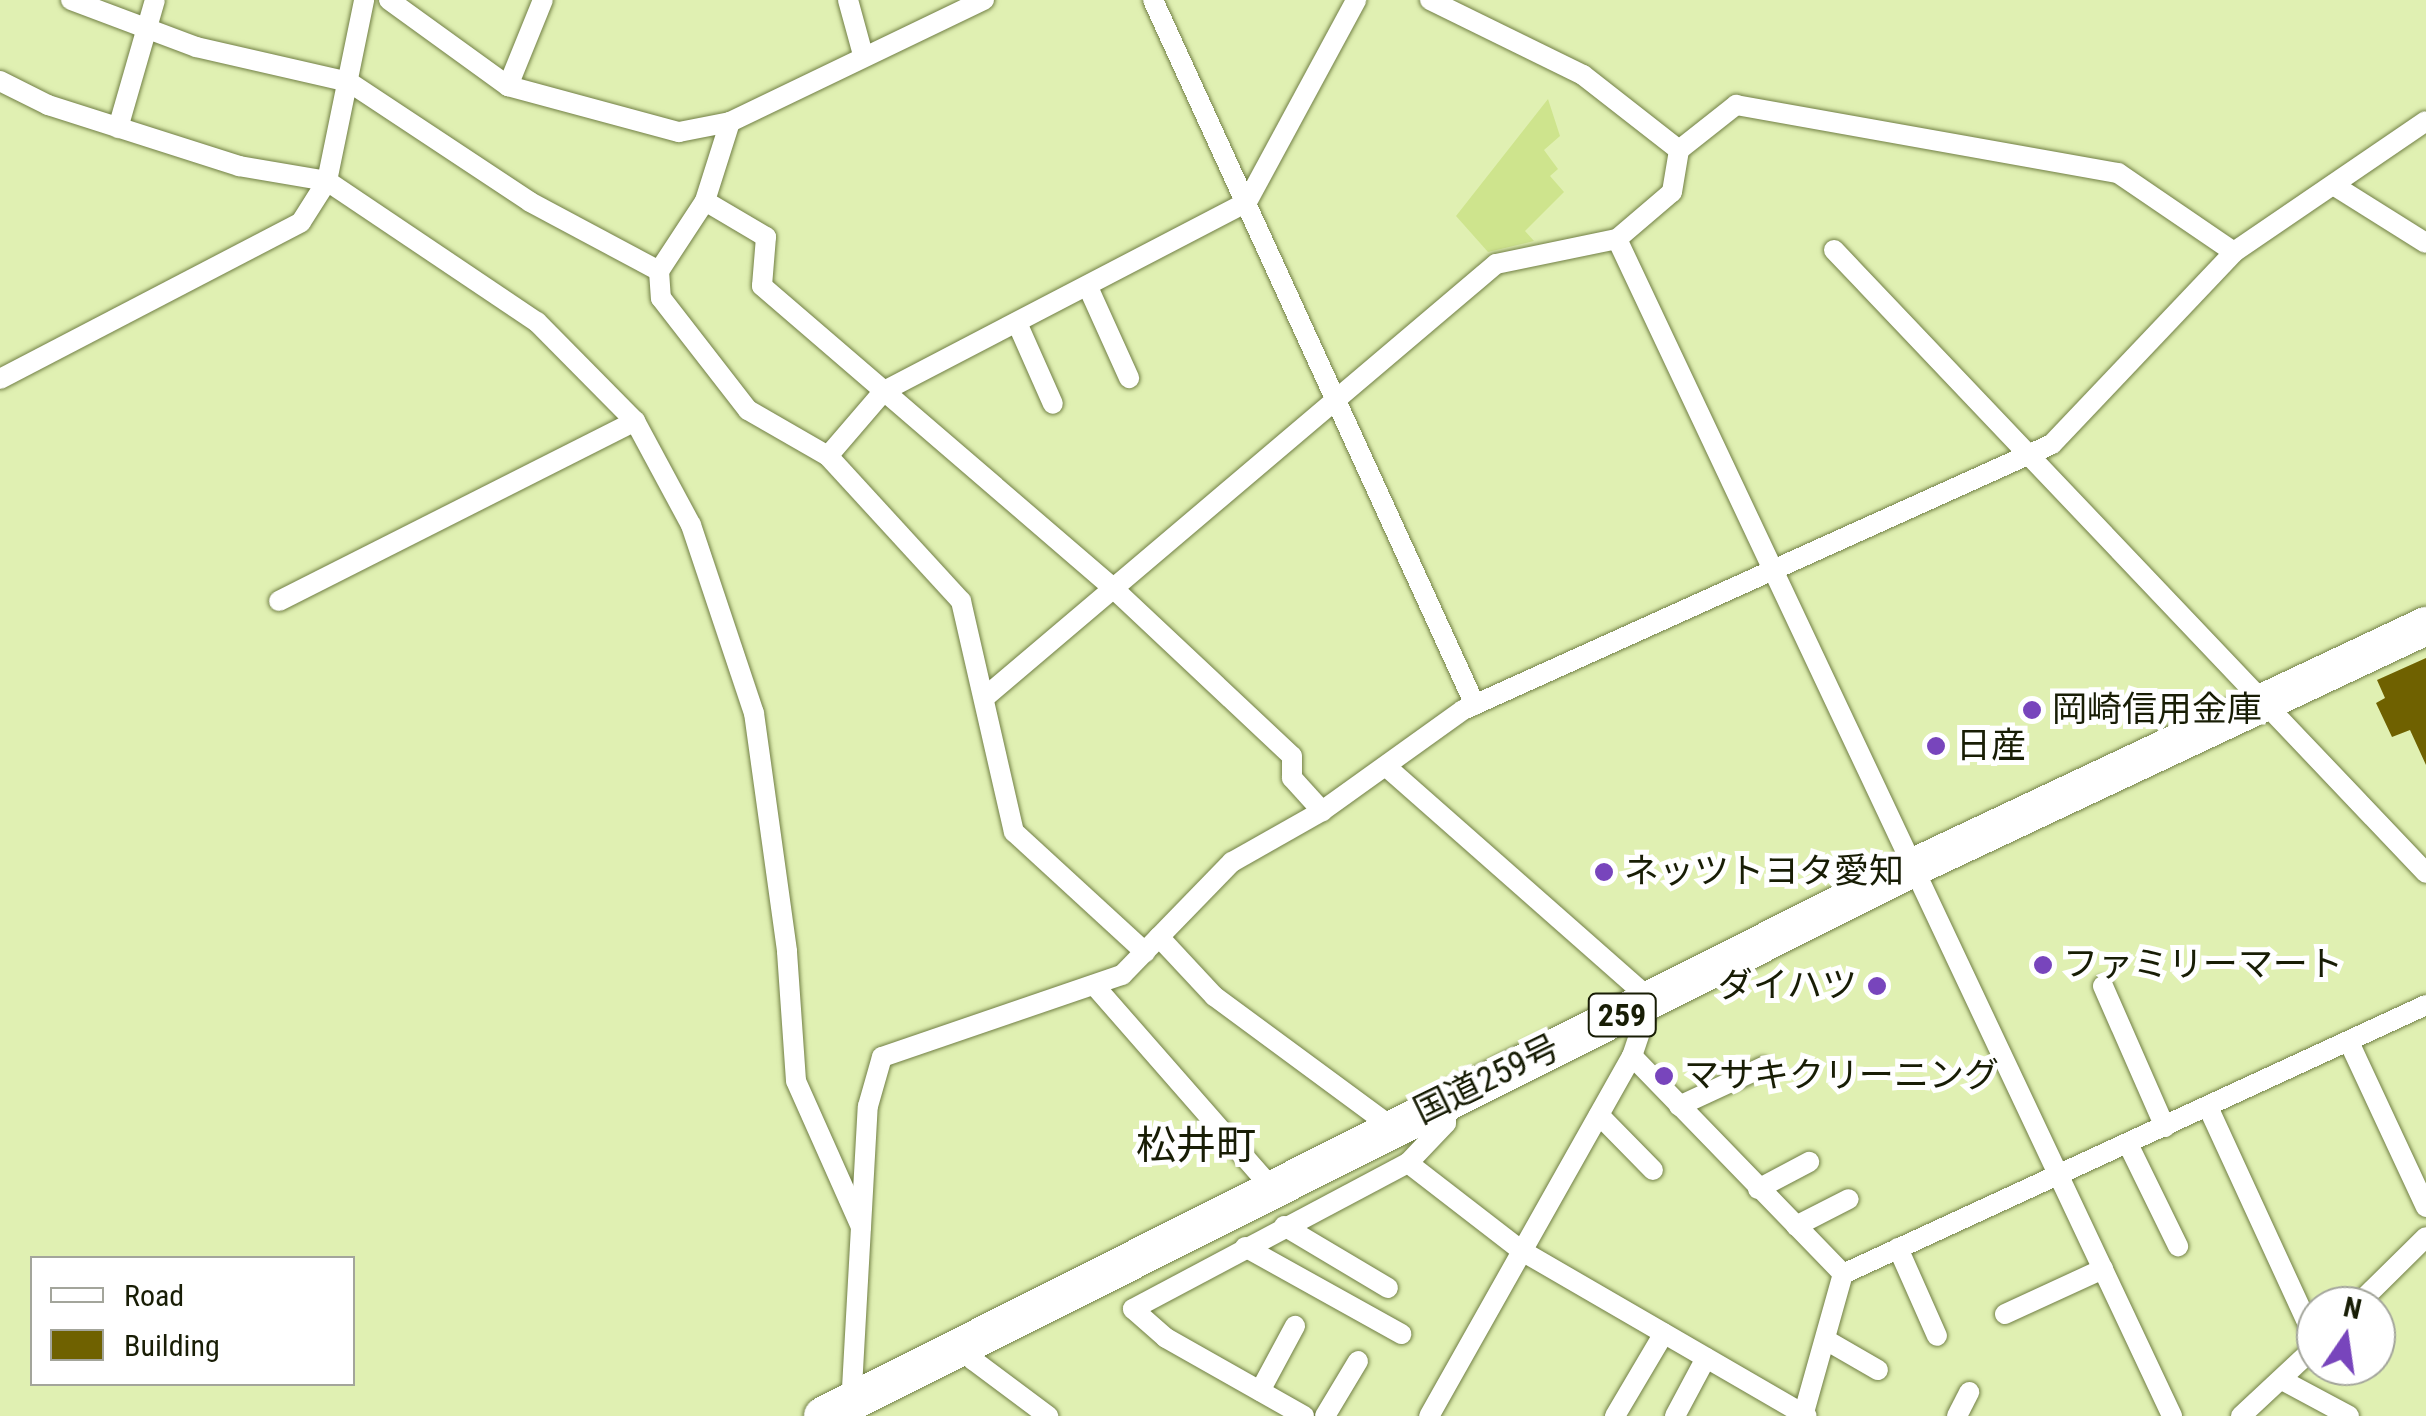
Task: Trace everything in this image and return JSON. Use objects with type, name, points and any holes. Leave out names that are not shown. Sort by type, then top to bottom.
[{"type":"highway","name":"国道259号","points":[[842,1412],[964,1340],[1271,1186],[1914,867],[2426,626]]},
{"type":"street","points":[[71,0],[196,48],[349,82],[530,202],[660,271]]},
{"type":"street","points":[[118,128],[155,0]]},
{"type":"street","points":[[0,378],[290,230],[320,200],[364,0]]},
{"type":"street","points":[[388,0],[508,86],[679,132],[730,122],[984,0]]},
{"type":"street","points":[[508,86],[542,0]]},
{"type":"street","points":[[848,0],[863,55]]},
{"type":"street","points":[[1154,0],[1475,705]]},
{"type":"street","points":[[828,456],[884,391],[1018,325],[1248,202],[1356,0]]},
{"type":"street","points":[[1430,0],[1583,75],[1680,150]]},
{"type":"street","points":[[0,81],[118,128],[238,166],[327,181],[538,322],[635,422],[691,525],[754,713],[787,952],[796,1081],[864,1234]]},
{"type":"street","points":[[984,698],[1336,404],[1496,264],[1617,238],[1672,192],[1680,150],[1736,104],[1855,131],[2118,173],[2234,252]]},
{"type":"street","points":[[842,1412],[864,1234],[868,1106],[882,1057],[1122,975],[1232,862],[1322,812],[1475,705],[2052,444],[2234,252],[2426,121]]},
{"type":"street","points":[[730,122],[705,201],[660,271],[661,298],[748,410],[828,456],[962,601],[1014,832],[1214,996],[1392,1126]]},
{"type":"street","points":[[2335,186],[2426,244]]},
{"type":"street","points":[[705,201],[766,237],[762,286],[1114,589],[1292,756],[1292,778],[1322,812]]},
{"type":"street","points":[[1617,238],[1770,571],[2172,1416]]},
{"type":"street","points":[[1834,250],[2426,872]]},
{"type":"street","points":[[1088,288],[1128,378]]},
{"type":"street","points":[[1018,325],[1054,404]]},
{"type":"street","points":[[279,601],[635,422]]},
{"type":"street","points":[[1388,768],[1651,1000],[1632,1056],[1428,1416]]},
{"type":"street","points":[[1094,985],[1271,1186]]},
{"type":"street","points":[[2102,986],[2165,1127]]},
{"type":"street","points":[[1408,1163],[1522,1251],[1805,1415],[1844,1274],[2426,1005]]},
{"type":"street","points":[[2350,1042],[2426,1207]]},
{"type":"street","points":[[1632,1056],[1844,1274]]},
{"type":"street","points":[[1679,1106],[1763,1067]]},
{"type":"street","points":[[1304,1416],[1166,1338],[1133,1309],[1408,1163],[1446,1124],[1446,1100]]},
{"type":"street","points":[[2208,1108],[2296,1300]]},
{"type":"street","points":[[1600,1115],[1653,1170]]},
{"type":"street","points":[[2128,1144],[2178,1246]]},
{"type":"street","points":[[1758,1189],[1808,1162]]},
{"type":"street","points":[[1796,1226],[1849,1200]]},
{"type":"street","points":[[1284,1226],[1388,1288]]},
{"type":"street","points":[[2377,1286],[2425,1241]]},
{"type":"street","points":[[1245,1247],[1401,1334]]},
{"type":"street","points":[[1898,1248],[1936,1336]]},
{"type":"street","points":[[2005,1314],[2103,1269]]},
{"type":"street","points":[[1260,1391],[1296,1326]]},
{"type":"street","points":[[1615,1416],[1664,1333]]},
{"type":"street","points":[[964,1340],[973,1360],[1048,1416]]},
{"type":"street","points":[[1826,1340],[1878,1370]]},
{"type":"street","points":[[1676,1416],[1706,1358]]},
{"type":"street","points":[[1325,1416],[1358,1362]]},
{"type":"street","points":[[2241,1416],[2296,1365]]},
{"type":"street","points":[[2282,1380],[2348,1416]]},
{"type":"street","points":[[1957,1416],[1969,1392]]},
{"type":"green space","points":[[1548,99],[1560,136],[1544,150],[1558,169],[1550,176],[1564,192],[1525,231],[1534,241],[1488,252],[1456,216]]},
{"type":"building","points":[[2426,658],[2426,765],[2410,730],[2392,737],[2376,703],[2385,698],[2377,680]]},
{"type":"place","name":"岡崎信用金庫","points":[[2032,710]]},
{"type":"place","name":"日産","points":[[1936,746]]},
{"type":"place","name":"ネッツトヨタ愛知","points":[[1604,872]]},
{"type":"place","name":"ファミリーマート","points":[[2043,965]]},
{"type":"place","name":"ダイハツ","points":[[1877,986]]},
{"type":"place","name":"マサキクリーニング","points":[[1664,1076]]},
{"type":"district","name":"松井町","points":[[1196,1146]]}]
